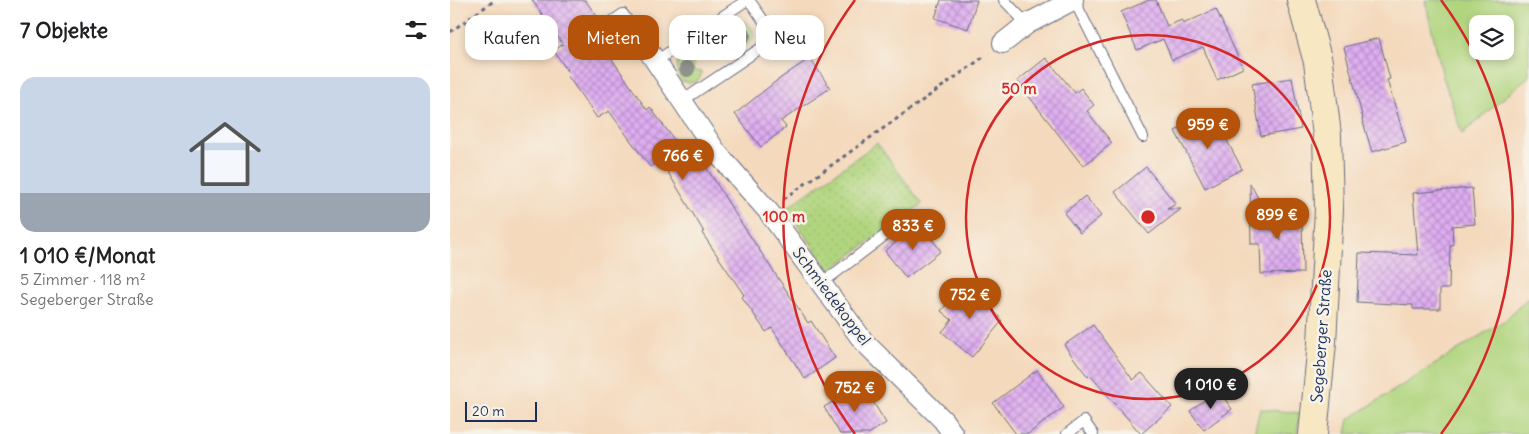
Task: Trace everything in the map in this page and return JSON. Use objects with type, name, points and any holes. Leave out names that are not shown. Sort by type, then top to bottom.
[{"type":"main road","name":"Segeberger Straße","points":[[1301,0],[1318,62],[1327,135],[1330,209],[1322,343],[1313,434]]},
{"type":"street","points":[[1003,43],[1027,24],[1074,0]]},
{"type":"street","name":"Schmiedekoppel","points":[[655,60],[717,153],[768,211],[864,342],[943,420],[953,434]]},
{"type":"lane","points":[[659,53],[748,0],[776,38],[682,101]]},
{"type":"lane","points":[[1004,0],[1027,24]]},
{"type":"lane","points":[[1074,0],[1144,137]]},
{"type":"lane","points":[[822,283],[900,224]]},
{"type":"lane","points":[[1067,434],[1084,421],[1093,434]]},
{"type":"path","points":[[450,32],[495,0]]},
{"type":"path","points":[[768,211],[1003,43]]},
{"type":"green space","points":[[1425,0],[1529,0],[1529,76],[1462,134],[1443,77]]},
{"type":"green space","points":[[746,23],[752,28],[754,34],[750,43],[746,45]]},
{"type":"green space","points":[[680,60],[694,60],[693,71],[702,72],[699,80],[690,83],[680,80],[677,72],[677,63]]},
{"type":"green space","points":[[877,143],[922,204],[830,270],[786,209]]},
{"type":"green space","points":[[1529,297],[1529,434],[1346,434],[1349,419],[1505,320]]},
{"type":"green space","points":[[1260,409],[1300,413],[1297,434],[1254,434]]},
{"type":"building","points":[[532,0],[585,0],[596,15],[568,15],[568,60],[612,60],[647,110],[650,107],[683,152],[689,149],[695,160],[700,157],[808,323],[811,321],[835,358],[805,379],[772,328],[766,332],[742,297],[744,295],[702,233],[704,232],[660,159],[650,167],[609,111],[597,118],[567,75],[569,73],[558,57],[558,48],[563,44],[558,37],[558,15],[543,15]]},
{"type":"building","points":[[941,0],[977,0],[968,29],[935,18]]},
{"type":"building","points":[[1149,0],[1156,0],[1167,26],[1182,20],[1183,24],[1216,9],[1243,68],[1217,80],[1203,47],[1172,60],[1163,39],[1137,50],[1121,12]]},
{"type":"building","points":[[1379,38],[1390,79],[1387,80],[1406,142],[1372,152],[1344,47]]},
{"type":"building","points":[[1046,58],[1075,93],[1081,88],[1094,105],[1087,111],[1112,143],[1083,166],[1017,81]]},
{"type":"building","points":[[807,60],[811,60],[830,88],[781,121],[786,127],[761,147],[735,114],[775,82]]},
{"type":"building","points":[[1292,78],[1301,129],[1261,136],[1252,84]]},
{"type":"building","points":[[1212,112],[1242,169],[1205,188],[1175,131]]},
{"type":"building","points":[[1146,167],[1176,204],[1167,209],[1181,209],[1149,234],[1115,192]]},
{"type":"building","points":[[1250,183],[1281,241],[1276,216],[1302,215],[1303,273],[1261,274],[1260,244],[1251,244]]},
{"type":"building","points":[[1472,188],[1475,224],[1452,226],[1453,245],[1450,245],[1449,289],[1440,289],[1440,309],[1413,309],[1413,305],[1357,302],[1359,253],[1418,255],[1413,193]]},
{"type":"building","points":[[1085,196],[1101,216],[1080,233],[1064,213]]},
{"type":"building","points":[[920,224],[941,251],[906,278],[885,251]]},
{"type":"building","points":[[963,284],[991,307],[1002,321],[972,357],[942,332],[952,320],[941,311]]},
{"type":"building","points":[[1093,325],[1133,380],[1142,373],[1172,407],[1141,434],[1090,375],[1088,377],[1064,345]]},
{"type":"building","points":[[1037,370],[1064,407],[1028,434],[1016,434],[993,403]]},
{"type":"building","points":[[862,384],[886,423],[868,434],[840,434],[824,407]]},
{"type":"building","points":[[1218,390],[1232,409],[1204,430],[1190,411]]}]
